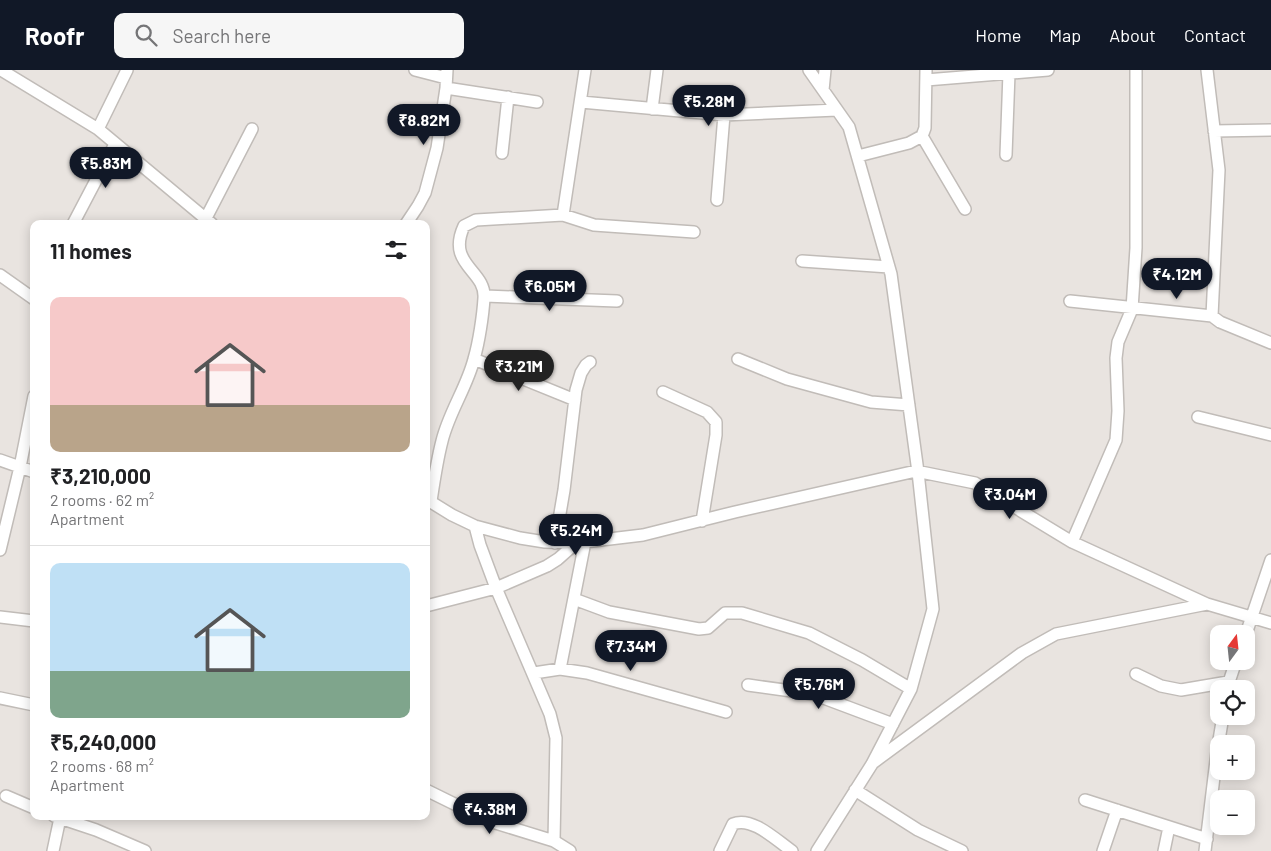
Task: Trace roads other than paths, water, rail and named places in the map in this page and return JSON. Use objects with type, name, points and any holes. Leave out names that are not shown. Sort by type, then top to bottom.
[{"type":"street","points":[[1,70],[98,129],[208,220]]},
{"type":"street","points":[[98,129],[127,70]]},
{"type":"street","points":[[415,70],[508,97],[537,102]]},
{"type":"street","points":[[564,215],[585,70]]},
{"type":"street","points":[[652,109],[657,70]]},
{"type":"street","points":[[809,70],[849,127],[889,267],[918,472],[933,609],[911,689],[872,764],[817,851]]},
{"type":"street","points":[[823,90],[825,70]]},
{"type":"street","points":[[858,156],[909,143],[922,136],[925,128],[926,75],[1048,70]]},
{"type":"street","points":[[1072,542],[1116,440],[1118,412],[1116,358],[1118,342],[1132,308],[1136,248],[1136,70]]},
{"type":"street","points":[[1207,70],[1219,170],[1212,316]]},
{"type":"street","points":[[1006,155],[1009,73]]},
{"type":"street","points":[[409,220],[425,193],[437,148],[446,79]]},
{"type":"street","points":[[502,153],[508,97]]},
{"type":"street","points":[[581,102],[724,115],[837,110]]},
{"type":"street","points":[[717,200],[724,115]]},
{"type":"street","points":[[209,220],[252,129]]},
{"type":"street","points":[[1214,131],[1271,130]]},
{"type":"street","points":[[922,136],[965,209]]},
{"type":"street","points":[[76,220],[115,144]]},
{"type":"street","points":[[430,491],[442,440],[474,359],[485,296],[481,284],[464,262],[459,249],[458,237],[464,226],[476,220],[564,215],[594,225],[694,232]]},
{"type":"street","points":[[802,261],[889,267]]},
{"type":"street","points":[[0,275],[30,296]]},
{"type":"street","points":[[485,296],[617,302]]},
{"type":"street","points":[[1070,301],[1212,316],[1220,322],[1271,343]]},
{"type":"street","points":[[474,359],[575,400]]},
{"type":"street","points":[[738,359],[786,379],[871,402],[909,405]]},
{"type":"street","points":[[555,543],[564,490],[576,390],[586,365],[590,362]]},
{"type":"street","points":[[663,392],[707,412],[716,422],[716,436],[702,521]]},
{"type":"street","points":[[0,550],[30,416]]},
{"type":"street","points":[[1198,417],[1271,436]]},
{"type":"street","points":[[0,460],[30,471]]},
{"type":"street","points":[[430,501],[475,526],[520,538],[555,543],[580,542],[643,535],[918,472],[975,484],[1072,542],[1206,604],[1271,623]]},
{"type":"street","points":[[475,526],[496,588],[550,714],[556,738],[554,841]]},
{"type":"street","points":[[430,605],[496,588],[547,566],[580,542]]},
{"type":"street","points":[[560,669],[574,600],[580,542]]},
{"type":"street","points":[[1249,625],[1271,560]]},
{"type":"street","points":[[574,600],[609,612],[699,629],[708,628],[725,613],[742,613],[809,633],[862,660],[911,689]]},
{"type":"street","points":[[872,764],[1022,653],[1056,634],[1206,604]]},
{"type":"street","points":[[0,616],[30,620]]},
{"type":"street","points":[[534,674],[560,669],[587,673],[726,712]]},
{"type":"street","points":[[1136,674],[1161,686],[1181,690],[1210,687]]},
{"type":"street","points":[[748,685],[813,694],[893,724]]},
{"type":"street","points":[[0,698],[30,704]]},
{"type":"street","points":[[1205,851],[1222,725]]},
{"type":"street","points":[[855,790],[918,830],[962,851]]},
{"type":"street","points":[[430,792],[489,821],[554,841],[570,851]]},
{"type":"street","points":[[6,796],[30,806]]},
{"type":"street","points":[[1086,800],[1206,839]]},
{"type":"street","points":[[1103,851],[1117,810]]},
{"type":"street","points":[[53,851],[57,820]]},
{"type":"street","points":[[66,820],[96,830],[145,851]]},
{"type":"street","points":[[720,851],[733,824],[740,821],[755,826],[792,851]]},
{"type":"street","points":[[1164,851],[1169,827]]}]
